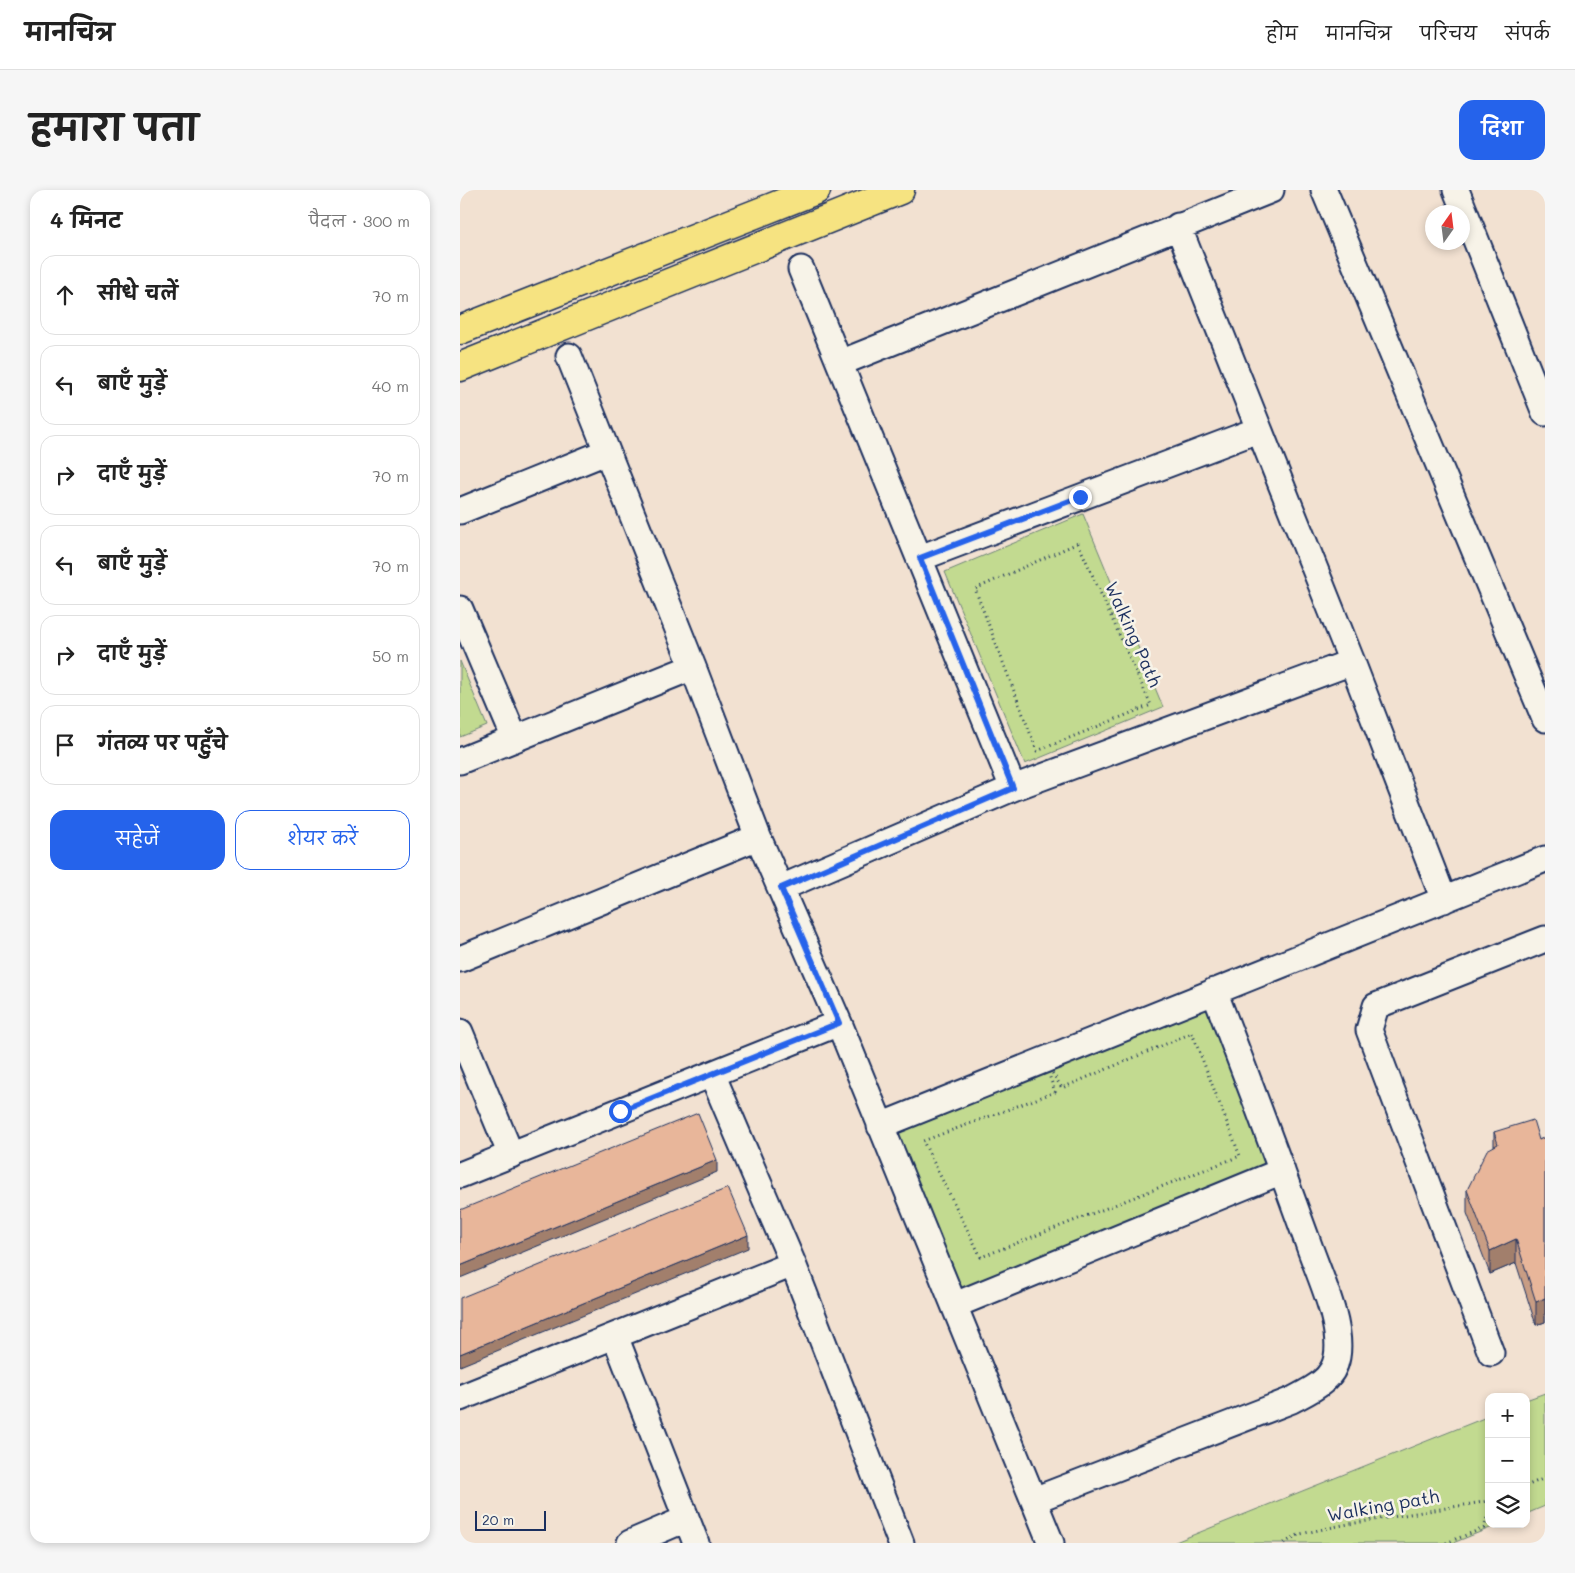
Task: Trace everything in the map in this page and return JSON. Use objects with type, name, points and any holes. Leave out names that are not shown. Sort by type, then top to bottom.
[{"type":"main road","points":[[460,330],[816,190]]},
{"type":"main road","points":[[460,367],[900,190]]},
{"type":"street","points":[[840,363],[1271,190]]},
{"type":"street","points":[[1324,190],[1545,719]]},
{"type":"street","points":[[1456,190],[1545,413]]},
{"type":"street","points":[[1178,226],[1352,662],[1444,900]]},
{"type":"street","points":[[802,269],[1013,788]]},
{"type":"street","points":[[569,356],[693,667],[758,837],[839,1023],[1052,1543]]},
{"type":"street","points":[[920,558],[1258,430]]},
{"type":"street","points":[[460,511],[606,452]]},
{"type":"street","points":[[460,608],[514,739]]},
{"type":"street","points":[[781,888],[1013,788],[1352,662]]},
{"type":"street","points":[[460,761],[693,667]]},
{"type":"street","points":[[460,959],[758,837]]},
{"type":"street","points":[[880,1126],[1545,859]]},
{"type":"street","points":[[1491,1353],[1369,1030],[1376,1006],[1545,940]]},
{"type":"street","points":[[1034,1500],[1292,1400],[1320,1385],[1332,1372],[1337,1358],[1338,1344],[1332,1314],[1282,1171],[1214,991]]},
{"type":"street","points":[[460,1175],[839,1023]]},
{"type":"street","points":[[460,1032],[511,1155]]},
{"type":"street","points":[[712,1074],[793,1264],[901,1543]]},
{"type":"street","points":[[955,1305],[1282,1171]]},
{"type":"street","points":[[460,1398],[793,1264]]},
{"type":"street","points":[[615,1336],[696,1543]]},
{"type":"street","points":[[630,1543],[686,1520]]},
{"type":"path","name":"Walking Path","points":[[1078,543],[1151,705],[1037,751],[975,589],[1078,543]]},
{"type":"path","points":[[1192,1033],[1240,1156],[981,1257],[923,1141],[1055,1092],[1044,1060],[1062,1088],[1192,1033]]},
{"type":"path","points":[[1530,1484],[1545,1478]]},
{"type":"path","name":"Walking path","points":[[1284,1543],[1300,1534],[1334,1527],[1485,1502]]},
{"type":"path","points":[[1446,1543],[1484,1528],[1485,1525]]},
{"type":"green space","points":[[1083,514],[1163,707],[1025,764],[945,572]]},
{"type":"green space","points":[[460,661],[487,726],[460,737]]},
{"type":"green space","points":[[1214,991],[1282,1171],[955,1305],[880,1126]]},
{"type":"green space","points":[[1545,1393],[1545,1506],[1530,1512],[1530,1438],[1530,1399]]},
{"type":"green space","points":[[1485,1418],[1485,1528],[1490,1528],[1453,1543],[1173,1543]]},
{"type":"building","points":[[698,1113],[717,1160],[460,1266],[460,1210]]},
{"type":"building","points":[[1533,1120],[1539,1140],[1545,1137],[1545,1298],[1536,1302],[1516,1239],[1490,1251],[1467,1190],[1487,1150],[1498,1144],[1494,1132]]},
{"type":"building","points":[[728,1188],[748,1235],[460,1354],[460,1298]]},
{"type":"route","points":[[620,1111],[839,1023],[781,888],[1013,788],[920,558],[1080,497]]}]
